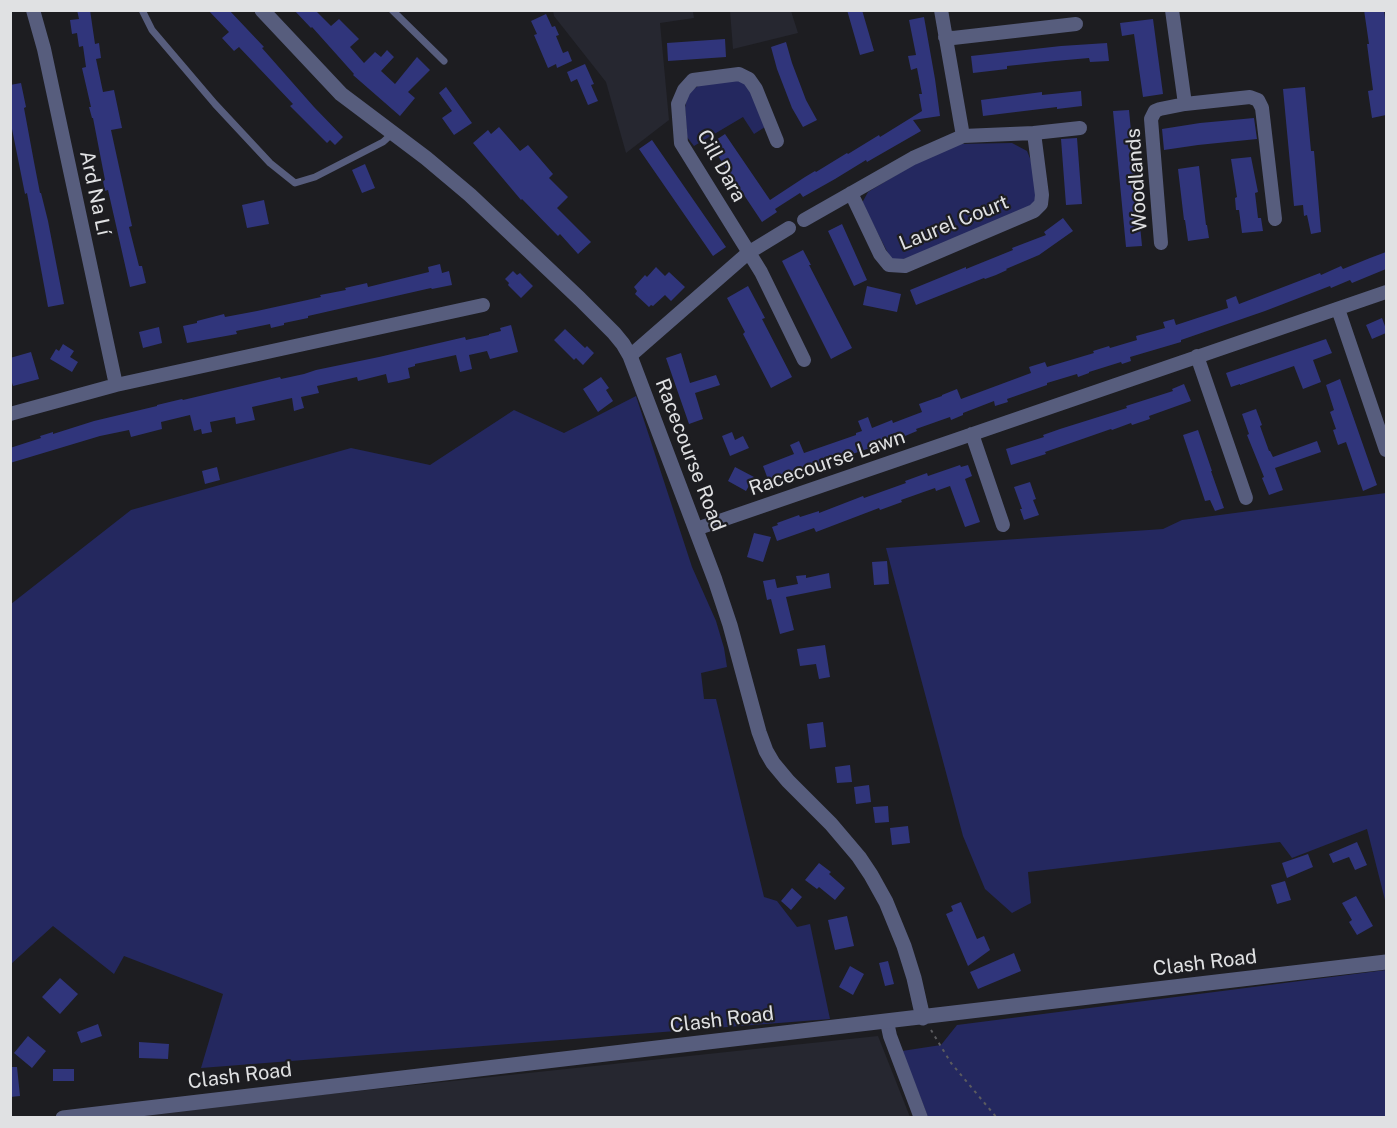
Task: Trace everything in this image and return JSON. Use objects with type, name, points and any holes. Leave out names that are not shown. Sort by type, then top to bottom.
[{"type":"street","name":"Ard Na Lí","points":[[33,10],[44,49],[116,385]]},
{"type":"street","name":"Racecourse Road","points":[[262,10],[341,94],[452,180],[520,241],[623,344],[630,356],[696,529],[730,625],[766,751],[772,763],[831,824],[871,875],[886,902],[904,946],[923,1018]]},
{"type":"street","points":[[941,10],[963,136]]},
{"type":"street","points":[[1172,10],[1185,104]]},
{"type":"street","points":[[945,37],[1076,24]]},
{"type":"street","name":"Cill Dara","points":[[748,253],[681,143],[678,104],[684,90],[693,80],[740,74],[749,79],[756,89],[777,141]]},
{"type":"street","name":"Woodlands","points":[[1161,243],[1151,119],[1155,111],[1185,104],[1250,97],[1258,100],[1262,108],[1275,219]]},
{"type":"street","points":[[804,220],[913,158],[963,136],[1034,134],[1080,128]]},
{"type":"street","name":"Laurel Court","points":[[851,193],[880,254],[889,265],[905,266],[1034,211],[1041,204],[1042,195],[1034,134]]},
{"type":"street","points":[[630,356],[748,253],[789,228]]},
{"type":"street","points":[[748,253],[761,272],[804,360]]},
{"type":"street","name":"Racecourse Lawn","points":[[696,529],[1386,292]]},
{"type":"street","points":[[10,414],[116,385],[483,305]]},
{"type":"street","points":[[1338,309],[1386,450]]},
{"type":"street","points":[[1197,356],[1246,498]]},
{"type":"street","points":[[972,434],[1003,525]]},
{"type":"street","name":"Clash Road","points":[[63,1118],[131,1114],[1386,962]]},
{"type":"street","points":[[887,1022],[890,1036],[921,1118]]},
{"type":"lane","points":[[142,10],[152,30],[215,104],[270,163],[295,183],[325,172],[383,142],[393,133]]},
{"type":"lane","points":[[392,10],[444,61]]},
{"type":"path","points":[[923,1018],[951,1063],[998,1118]]},
{"type":"shaded area","points":[[553,11],[706,11],[693,12],[694,18],[660,23],[669,120],[626,153],[606,82],[554,16]]},
{"type":"shaded area","points":[[730,11],[791,11],[798,33],[733,49]]},
{"type":"shaded area","points":[[741,80],[748,84],[765,127],[754,134],[743,117],[694,146],[687,137],[685,108],[688,93],[701,84]]},
{"type":"shaded area","points":[[1012,143],[1027,151],[1032,163],[1036,203],[919,256],[891,259],[862,203],[868,192],[921,160],[956,144]]},
{"type":"shaded area","points":[[636,396],[692,567],[716,621],[724,648],[727,667],[701,673],[704,699],[716,699],[764,897],[777,901],[797,927],[810,924],[830,1019],[201,1068],[223,994],[124,956],[114,974],[53,926],[11,964],[11,604],[131,510],[351,448],[430,465],[514,410],[564,433]]},
{"type":"shaded area","points":[[1386,493],[1386,904],[1367,829],[1292,858],[1280,842],[1028,872],[1031,903],[1012,913],[985,889],[963,836],[886,548],[1163,529],[1182,520]]},
{"type":"shaded area","points":[[1386,970],[1386,1117],[928,1117],[902,1051],[941,1045],[957,1025]]},
{"type":"shaded area","points":[[878,1036],[910,1117],[103,1118]]},
{"type":"building","points":[[77,10],[90,10],[95,44],[99,43],[101,58],[96,59],[103,92],[114,90],[122,128],[111,130],[132,226],[129,227],[146,283],[130,287],[108,190],[105,191],[103,181],[105,180],[82,68],[86,67],[83,46],[79,47],[77,33],[72,34],[70,20],[79,19]]},
{"type":"building","points":[[208,10],[229,10],[264,47],[262,48],[343,137],[335,145],[330,140],[327,143],[290,106],[293,104],[239,47],[234,51],[222,38],[229,32]]},
{"type":"building","points":[[294,10],[315,10],[331,26],[339,19],[359,39],[350,47],[364,63],[375,52],[381,57],[387,50],[394,57],[381,71],[395,84],[417,57],[430,70],[408,92],[415,98],[400,116],[353,75],[312,27]]},
{"type":"building","points":[[847,10],[862,10],[874,51],[860,55]]},
{"type":"building","points":[[1364,10],[1384,10],[1386,26],[1386,115],[1372,118],[1368,91],[1373,90]]},
{"type":"building","points":[[546,14],[559,35],[556,36],[563,53],[568,51],[572,61],[557,68],[556,64],[548,68],[534,35],[537,34],[531,21]]},
{"type":"building","points":[[924,17],[940,116],[913,120],[921,131],[803,197],[800,193],[775,209],[777,212],[762,222],[710,144],[725,134],[770,200],[815,171],[879,135],[880,137],[922,111],[919,94],[922,94],[917,68],[911,70],[908,56],[916,55],[909,20]]},
{"type":"building","points":[[1153,19],[1163,94],[1143,97],[1134,34],[1122,36],[1120,23]]},
{"type":"building","points":[[725,39],[726,57],[668,61],[667,43]]},
{"type":"building","points":[[786,42],[806,100],[817,120],[803,127],[792,108],[771,47]]},
{"type":"building","points":[[1107,43],[1109,61],[1090,62],[1089,58],[1007,66],[1007,69],[973,73],[971,56]]},
{"type":"building","points":[[585,64],[594,84],[591,85],[598,101],[588,105],[577,79],[571,82],[567,72]]},
{"type":"building","points":[[21,83],[40,193],[48,221],[64,304],[48,307],[27,193],[25,194],[10,119],[10,85]]},
{"type":"building","points":[[446,87],[472,123],[454,135],[442,118],[452,111],[439,93]]},
{"type":"building","points":[[1305,87],[1311,151],[1314,151],[1321,232],[1311,234],[1307,215],[1304,216],[1303,205],[1294,206],[1283,89]]},
{"type":"building","points":[[1081,91],[1082,106],[983,116],[981,100],[1042,92],[1042,95]]},
{"type":"building","points":[[1129,110],[1142,246],[1126,247],[1113,111]]},
{"type":"building","points":[[1254,118],[1257,139],[1164,150],[1162,129]]},
{"type":"building","points":[[499,127],[520,151],[528,145],[553,174],[549,178],[568,197],[557,208],[591,242],[578,254],[560,234],[558,236],[521,200],[473,143],[488,130],[491,134]]},
{"type":"building","points":[[1077,138],[1082,204],[1066,205],[1061,139]]},
{"type":"building","points":[[652,140],[726,247],[713,256],[639,149]]},
{"type":"building","points":[[1251,157],[1258,192],[1255,193],[1258,218],[1261,218],[1263,231],[1242,233],[1239,210],[1236,210],[1235,198],[1237,197],[1231,159]]},
{"type":"building","points":[[365,164],[375,188],[362,193],[352,170]]},
{"type":"building","points":[[1199,166],[1209,238],[1188,241],[1178,169]]},
{"type":"building","points":[[264,200],[269,224],[247,228],[242,205]]},
{"type":"building","points":[[1063,218],[1073,231],[1039,255],[996,275],[916,305],[910,290],[1046,235],[1044,232]]},
{"type":"building","points":[[842,224],[867,280],[854,286],[828,231]]},
{"type":"building","points":[[803,250],[852,348],[831,359],[782,261]]},
{"type":"building","points":[[1386,252],[1386,269],[1352,283],[1350,280],[1331,288],[1330,286],[1181,340],[1181,342],[1130,357],[1131,361],[1122,364],[1121,362],[1078,377],[1077,374],[1047,383],[1047,385],[1007,399],[1008,402],[995,406],[994,401],[951,420],[950,417],[916,429],[917,431],[905,436],[817,467],[816,464],[773,482],[769,482],[763,466],[794,454],[790,445],[799,441],[804,453],[856,435],[862,431],[858,421],[868,417],[872,428],[892,420],[893,423],[922,412],[919,404],[957,389],[961,399],[1031,373],[1029,367],[1045,362],[1047,367],[1094,353],[1093,351],[1109,346],[1110,348],[1137,340],[1136,336],[1165,328],[1163,322],[1174,319],[1176,325],[1228,308],[1226,300],[1236,296],[1239,304],[1320,273],[1321,275],[1341,266],[1343,269]]},
{"type":"building","points":[[440,264],[442,273],[449,271],[452,285],[308,316],[308,318],[271,328],[270,324],[236,331],[237,334],[187,343],[183,326],[197,323],[197,321],[321,297],[320,295],[367,283],[368,287],[429,272],[428,267]]},
{"type":"building","points":[[656,267],[665,276],[669,272],[685,287],[671,301],[665,295],[649,307],[635,294],[637,291],[634,287]]},
{"type":"building","points":[[513,271],[517,275],[520,273],[533,286],[521,298],[505,279]]},
{"type":"building","points":[[748,286],[792,377],[771,388],[727,298]]},
{"type":"building","points":[[867,286],[901,294],[897,312],[863,305]]},
{"type":"building","points":[[1382,318],[1386,333],[1372,339],[1366,325]]},
{"type":"building","points":[[511,325],[518,352],[490,359],[487,351],[469,355],[472,369],[460,372],[456,355],[415,364],[408,368],[410,378],[398,381],[388,383],[386,374],[358,381],[357,377],[317,386],[319,393],[301,397],[304,408],[294,411],[292,398],[252,407],[255,420],[236,424],[235,417],[210,422],[212,432],[202,434],[201,429],[194,431],[190,415],[161,422],[162,429],[131,437],[129,430],[100,436],[10,463],[10,448],[53,432],[53,434],[157,405],[280,377],[281,379],[465,337],[466,340],[489,335],[501,331],[500,328]]},
{"type":"building","points":[[159,327],[162,343],[143,348],[139,332]]},
{"type":"building","points":[[565,329],[585,348],[587,346],[594,353],[583,365],[576,358],[574,360],[554,340]]},
{"type":"building","points":[[1326,339],[1332,353],[1313,360],[1321,382],[1303,389],[1294,366],[1231,387],[1226,373]]},
{"type":"building","points":[[63,344],[74,351],[70,357],[78,362],[72,372],[50,359],[56,349],[59,351]]},
{"type":"building","points":[[31,352],[39,379],[13,386],[10,376],[10,358]]},
{"type":"building","points":[[681,353],[690,383],[716,375],[720,385],[695,393],[703,419],[689,424],[666,358]]},
{"type":"building","points":[[601,377],[609,388],[606,390],[613,401],[598,412],[583,389]]},
{"type":"building","points":[[1340,379],[1377,485],[1363,491],[1346,442],[1338,445],[1333,430],[1336,429],[1330,412],[1334,410],[1326,385]]},
{"type":"building","points":[[1184,384],[1191,401],[1149,416],[1150,419],[1111,429],[1011,465],[1006,449],[1127,408],[1126,406],[1173,391],[1172,389]]},
{"type":"building","points":[[1256,409],[1262,425],[1260,426],[1273,457],[1317,441],[1321,452],[1275,468],[1283,490],[1269,495],[1247,435],[1249,434],[1242,414]]},
{"type":"building","points":[[1198,430],[1224,508],[1215,511],[1210,500],[1205,501],[1183,435]]},
{"type":"building","points":[[732,432],[735,440],[743,436],[749,448],[730,456],[722,436]]},
{"type":"building","points":[[960,465],[961,467],[968,465],[972,476],[965,479],[980,522],[965,527],[950,486],[936,491],[935,488],[816,532],[814,528],[777,541],[772,527],[778,525],[777,523],[799,515],[800,517],[819,511],[819,513],[906,483],[905,481],[927,473],[928,476]]},
{"type":"building","points":[[217,467],[220,480],[205,484],[202,471]]},
{"type":"building","points":[[735,467],[754,477],[746,491],[728,481]]},
{"type":"building","points":[[1030,482],[1036,499],[1033,500],[1039,515],[1024,520],[1014,487]]},
{"type":"building","points":[[754,533],[771,537],[763,562],[747,557]]},
{"type":"building","points":[[887,561],[889,584],[874,585],[872,562]]},
{"type":"building","points":[[829,573],[831,588],[786,597],[794,630],[780,634],[771,599],[767,600],[763,581],[775,579],[777,588],[798,584],[796,576],[806,575],[806,578]]},
{"type":"building","points":[[825,645],[830,677],[819,679],[816,664],[800,666],[797,649]]},
{"type":"building","points":[[823,722],[826,747],[810,749],[807,724]]},
{"type":"building","points":[[850,765],[852,782],[837,783],[835,767]]},
{"type":"building","points":[[869,785],[871,802],[856,804],[854,787]]},
{"type":"building","points":[[888,806],[889,822],[875,823],[873,807]]},
{"type":"building","points":[[908,826],[910,843],[892,845],[890,828]]},
{"type":"building","points":[[1357,842],[1367,865],[1355,870],[1349,857],[1333,863],[1329,854]]},
{"type":"building","points":[[1308,854],[1313,867],[1287,878],[1282,863]]},
{"type":"building","points":[[819,863],[831,872],[829,874],[845,888],[835,900],[819,887],[817,889],[805,880]]},
{"type":"building","points":[[1285,881],[1291,900],[1277,904],[1271,885]]},
{"type":"building","points":[[792,888],[802,897],[791,910],[781,901]]},
{"type":"building","points":[[1356,896],[1373,926],[1357,935],[1349,922],[1352,920],[1342,903]]},
{"type":"building","points":[[961,902],[977,939],[984,936],[990,950],[968,966],[946,914],[953,911],[951,906]]},
{"type":"building","points":[[847,916],[854,946],[835,950],[828,920]]},
{"type":"building","points":[[1014,953],[1021,971],[978,989],[970,972]]},
{"type":"building","points":[[888,961],[894,984],[885,986],[879,963]]},
{"type":"building","points":[[850,966],[864,974],[853,995],[839,987]]},
{"type":"building","points":[[60,978],[78,994],[60,1014],[42,997]]},
{"type":"building","points":[[98,1024],[102,1036],[81,1043],[77,1032]]},
{"type":"building","points":[[28,1036],[46,1051],[32,1068],[14,1053]]},
{"type":"building","points":[[139,1042],[169,1044],[168,1059],[139,1058]]},
{"type":"building","points":[[10,1067],[17,1067],[20,1096],[10,1097]]},
{"type":"building","points":[[53,1069],[74,1069],[74,1081],[53,1081]]}]
